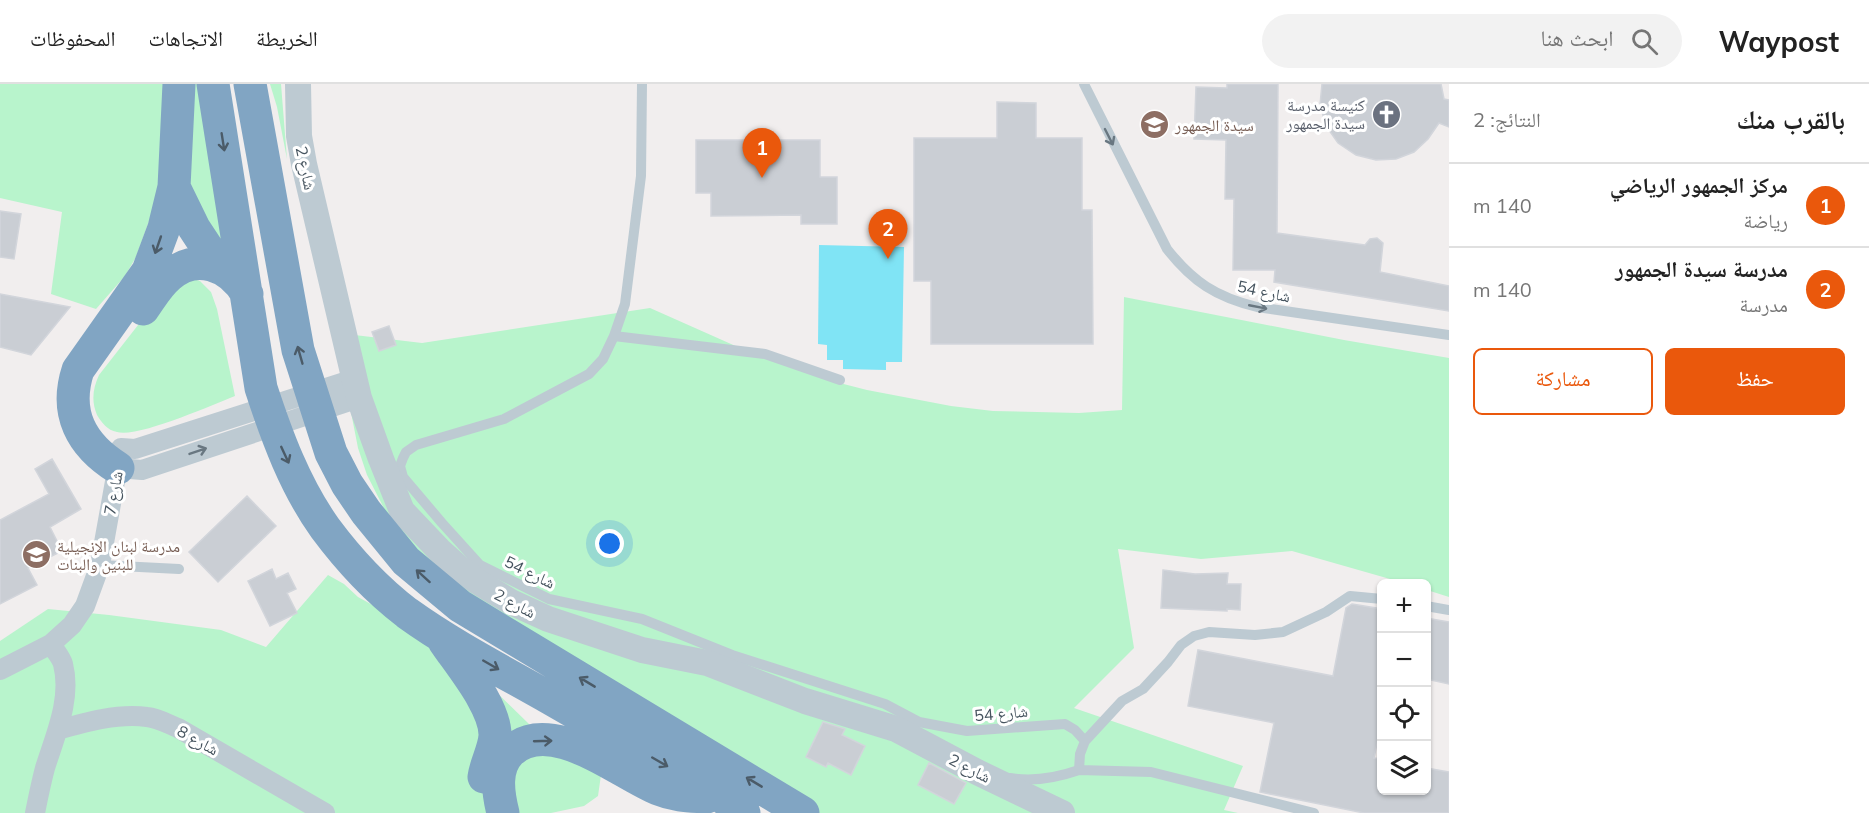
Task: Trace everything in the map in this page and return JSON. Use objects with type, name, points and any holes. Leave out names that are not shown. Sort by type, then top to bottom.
[{"type":"highway","points":[[131,458],[96,453],[87,442],[75,417],[73,384],[78,370],[148,271],[164,228],[174,187],[179,84]]},
{"type":"highway","points":[[213,84],[261,388],[276,434],[308,500],[325,528],[372,582],[406,612],[440,635],[733,805]]},
{"type":"highway","points":[[250,84],[298,350],[331,453],[347,484],[366,512],[406,561],[460,606],[803,813]]},
{"type":"highway","points":[[174,187],[194,228],[219,266],[234,277],[247,294]]},
{"type":"highway","points":[[131,458],[103,436],[92,420],[88,398],[94,374],[168,277],[176,271],[195,264],[219,266]]},
{"type":"highway","points":[[440,635],[492,715],[495,736],[486,765],[483,785],[485,805],[489,813]]},
{"type":"highway","points":[[503,813],[499,786],[502,762],[521,745],[548,740],[577,746],[634,778],[680,796],[733,805]]},
{"type":"street","name":"شارع 2","points":[[298,84],[299,136],[304,164],[357,389],[402,511],[440,551],[478,582],[511,602],[548,620],[642,650],[707,663],[805,700],[896,729],[1062,813]]},
{"type":"street","points":[[131,458],[316,390],[357,389]]},
{"type":"street","points":[[131,458],[322,410],[357,389]]},
{"type":"street","name":"شارع 7","points":[[0,670],[51,644],[72,625],[85,606],[100,565],[131,458]]},
{"type":"street","points":[[35,813],[45,770],[58,730],[64,697],[65,680],[62,663],[51,644]]},
{"type":"street","name":"شارع 8","points":[[58,730],[116,717],[146,717],[159,720],[178,728],[325,813]]},
{"type":"lane","name":"شارع 54","points":[[642,84],[641,176],[625,304],[614,336],[603,358],[589,374],[504,419],[416,445],[406,452],[400,466],[403,477],[480,565],[549,599],[642,619],[732,655],[885,704],[919,722],[967,731],[1065,724],[1086,741]]},
{"type":"lane","name":"شارع 54","points":[[1084,84],[1167,249],[1197,281],[1235,302],[1257,307],[1449,335]]},
{"type":"lane","points":[[614,336],[765,354],[840,380]]},
{"type":"lane","points":[[100,565],[179,569]]},
{"type":"lane","points":[[1080,770],[1080,754],[1086,741],[1122,701],[1143,689],[1181,645],[1194,636],[1209,632],[1256,635],[1283,632],[1326,612],[1350,596],[1377,599]]},
{"type":"lane","points":[[1431,607],[1449,610]]},
{"type":"lane","points":[[977,772],[1024,780],[1057,778],[1080,770],[1151,772],[1314,813]]},
{"type":"green space","points":[[0,84],[169,84],[157,199],[136,257],[125,276],[96,309],[51,294],[62,212],[0,198]]},
{"type":"green space","points":[[186,84],[197,84],[225,258],[212,239],[183,166]]},
{"type":"green space","points":[[270,84],[281,84],[287,159],[277,107]]},
{"type":"green space","points":[[187,277],[200,281],[211,292],[217,309],[235,396],[158,426],[127,433],[110,430],[97,415],[93,400],[99,375],[174,279]]},
{"type":"green space","points":[[1124,297],[1449,358],[1449,597],[1431,591],[1431,579],[1390,579],[1292,551],[1201,559],[1118,549],[1134,648],[1074,708],[1243,766],[1224,810],[1238,813],[797,813],[514,641],[393,526],[367,475],[358,448],[347,392],[346,334],[422,343],[650,308],[740,348],[824,379],[867,390],[951,406],[993,411],[1079,413],[1122,410]]},
{"type":"green space","points":[[328,575],[488,684],[529,724],[601,775],[598,796],[584,806],[551,813],[0,813],[0,641],[48,609],[221,630],[266,647]]},
{"type":"water","points":[[819,245],[904,247],[902,362],[886,362],[886,370],[843,369],[843,360],[827,360],[827,345],[818,344]]},
{"type":"building","points":[[1227,84],[1278,84],[1277,233],[1365,245],[1370,239],[1377,238],[1383,243],[1380,272],[1449,286],[1449,311],[1274,282],[1275,270],[1233,270],[1234,199],[1225,199],[1226,140],[1194,139],[1196,87],[1227,88]]},
{"type":"building","name":"كنيسة مدرسة سيدة الجمهور","points":[[1322,84],[1441,84],[1444,99],[1449,100],[1449,127],[1439,123],[1428,139],[1414,152],[1396,159],[1376,160],[1356,155],[1338,143],[1326,126],[1320,105]]},
{"type":"building","points":[[997,102],[1036,103],[1036,138],[1082,138],[1082,210],[1092,210],[1093,344],[931,344],[931,281],[914,281],[914,138],[997,138]]},
{"type":"building","points":[[696,140],[820,140],[820,177],[837,177],[837,224],[801,224],[801,215],[711,216],[711,193],[696,193]]},
{"type":"building","points":[[0,211],[21,214],[14,259],[0,257]]},
{"type":"building","points":[[0,294],[70,307],[31,355],[0,347]]},
{"type":"building","points":[[389,326],[396,345],[379,351],[372,332]]},
{"type":"building","points":[[52,459],[81,509],[50,527],[62,551],[28,568],[37,585],[0,604],[0,520],[49,494],[35,469]]},
{"type":"building","points":[[247,496],[276,526],[218,582],[189,552]]},
{"type":"building","points":[[272,569],[276,579],[288,573],[296,589],[287,593],[297,613],[270,626],[248,581]]},
{"type":"building","points":[[1163,570],[1195,574],[1228,573],[1227,584],[1241,584],[1240,610],[1161,608]]},
{"type":"building","points":[[1352,604],[1377,608],[1377,744],[1374,758],[1377,758],[1377,795],[1431,795],[1431,769],[1449,772],[1449,813],[1364,813],[1260,792],[1274,723],[1188,706],[1198,650],[1333,676],[1346,608]]},
{"type":"building","points":[[1431,619],[1449,622],[1449,684],[1431,680]]},
{"type":"building","points":[[823,722],[845,729],[842,735],[865,746],[851,775],[828,763],[826,767],[806,757]]},
{"type":"building","points":[[929,763],[966,783],[954,804],[918,785]]},
{"type":"place","name":"كنيسة مدرسة سيدة الجمهور","points":[[1386,114]]},
{"type":"place","name":"سيدة الجمهور","points":[[1154,125]]},
{"type":"place","name":"مركز الجمهور الرياضي","points":[[762,178]]},
{"type":"place","name":"مدرسة سيدة الجمهور","points":[[888,259]]},
{"type":"place","name":"مدرسة لبنان الإنجيلية للبنين والبنات","points":[[36,555]]}]
